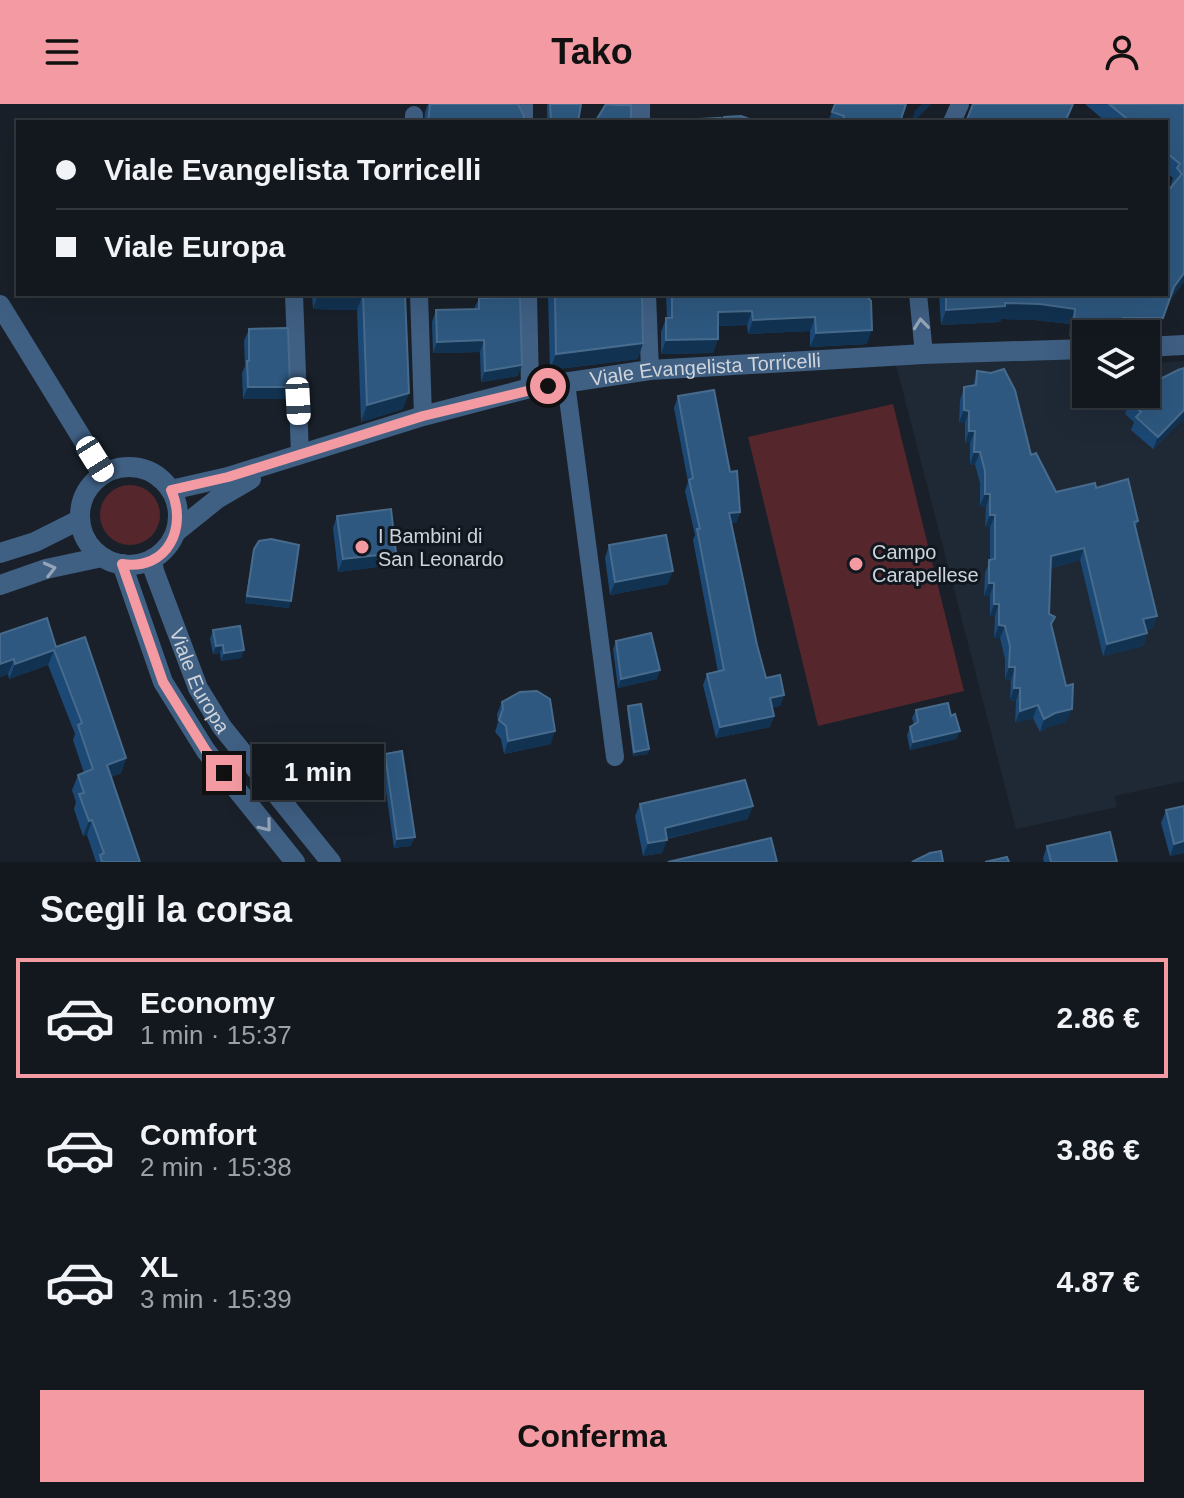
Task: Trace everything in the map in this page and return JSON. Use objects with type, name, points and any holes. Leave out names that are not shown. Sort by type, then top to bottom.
[{"type":"street","points":[[293,457],[294,296]]},
{"type":"street","points":[[419,296],[423,416]]},
{"type":"street","points":[[528,296],[530,388]]},
{"type":"street","points":[[647,296],[650,370]]},
{"type":"street","points":[[918,296],[924,354]]},
{"type":"street","points":[[0,305],[104,474]]},
{"type":"street","points":[[1160,346],[1184,345]]},
{"type":"street","name":"Viale Evangelista Torricelli","points":[[171,490],[210,482],[423,416],[530,388],[650,370],[924,354],[1072,349]]},
{"type":"street","points":[[566,383],[615,757]]},
{"type":"street","name":"Viale Evangelista Torricelli","points":[[152,560],[171,543],[176,532],[217,499],[293,457]]},
{"type":"street","points":[[152,560],[141,564],[122,564],[102,557],[91,547],[83,535],[79,520],[87,488],[104,474],[130,466],[146,469],[160,477],[171,490],[179,518],[176,532]]},
{"type":"street","points":[[0,553],[35,542],[79,520]]},
{"type":"street","points":[[0,585],[46,569],[102,557]]},
{"type":"street","name":"Viale Europa","points":[[152,560],[198,688],[222,727],[331,862]]},
{"type":"street","name":"Viale Europa","points":[[122,564],[163,682],[206,751],[295,862]]},
{"type":"shaded area","points":[[1072,359],[1072,408],[1160,408],[1160,363],[1184,361],[1184,781],[1115,796],[1117,807],[1016,829],[896,365]]},
{"type":"shaded area","name":"Campo Carapellese","points":[[893,404],[964,691],[818,726],[748,437]]},
{"type":"shaded area","points":[[130,485],[152,493],[160,515],[152,537],[130,545],[108,537],[100,515],[108,493]]},
{"type":"building","points":[[430,104],[518,104],[524,116],[524,120],[428,120]]},
{"type":"building","points":[[550,104],[581,104],[578,120],[551,120]]},
{"type":"building","points":[[606,104],[631,105],[631,120],[596,120]]},
{"type":"building","points":[[835,104],[906,104],[901,120],[843,120],[844,116],[832,112]]},
{"type":"building","points":[[973,104],[1073,104],[1066,120],[967,120]]},
{"type":"building","points":[[1109,104],[1184,104],[1184,273],[1174,287],[1163,318],[1074,320],[1075,309],[1040,304],[1005,303],[1005,306],[946,310],[946,296],[1168,296],[1168,191],[1182,174],[1177,168],[1180,164],[1168,154],[1168,120],[1129,120]]},
{"type":"building","points":[[741,116],[752,120],[722,120],[724,117]]},
{"type":"building","points":[[363,296],[405,296],[409,393],[367,405]]},
{"type":"building","points":[[555,296],[642,296],[643,343],[556,354]]},
{"type":"building","points":[[672,296],[867,296],[871,301],[872,330],[816,333],[815,317],[753,320],[752,311],[718,312],[718,339],[666,340],[666,318],[672,318]]},
{"type":"building","points":[[520,297],[522,365],[485,371],[484,340],[437,342],[436,310],[479,309],[479,298]]},
{"type":"building","points":[[288,328],[290,387],[248,387],[249,329]]},
{"type":"building","points":[[1184,368],[1184,410],[1158,437],[1136,417],[1141,412],[1137,408],[1160,408],[1160,379]]},
{"type":"building","points":[[1004,369],[1015,390],[1031,455],[1036,453],[1056,492],[1095,483],[1096,488],[1128,479],[1138,521],[1134,522],[1157,616],[1143,619],[1147,633],[1107,644],[1084,548],[1051,556],[1049,614],[1055,617],[1051,624],[1066,686],[1073,684],[1072,709],[1044,719],[1038,705],[1020,711],[1020,688],[1014,688],[1015,667],[1009,667],[1010,646],[1005,626],[999,625],[999,604],[994,604],[994,583],[989,583],[989,560],[995,559],[995,515],[990,515],[990,494],[985,494],[985,471],[980,452],[974,452],[975,431],[969,431],[969,411],[964,410],[964,387],[976,385],[977,371],[991,373]]},
{"type":"building","points":[[714,390],[730,472],[737,471],[740,512],[729,513],[757,645],[766,678],[780,675],[784,695],[770,698],[774,716],[720,727],[707,674],[724,670],[697,529],[700,529],[689,480],[693,478],[678,396]]},
{"type":"building","name":"I Bambini di San Leonardo","points":[[391,509],[396,553],[343,559],[337,516]]},
{"type":"building","points":[[666,535],[673,571],[615,582],[609,545]]},
{"type":"building","points":[[271,539],[299,545],[291,601],[247,596],[254,549],[259,541]]},
{"type":"building","points":[[47,618],[56,647],[85,637],[126,758],[107,765],[140,862],[102,862],[100,855],[104,853],[79,794],[84,793],[78,775],[93,769],[78,725],[82,723],[54,650],[15,664],[14,659],[0,664],[0,634]]},
{"type":"building","points":[[240,626],[244,650],[224,653],[223,645],[216,646],[213,630]]},
{"type":"building","points":[[651,633],[660,670],[621,679],[616,641]]},
{"type":"building","points":[[537,691],[550,699],[555,731],[508,741],[506,726],[499,720],[502,702],[520,692]]},
{"type":"building","points":[[948,703],[960,731],[913,742],[910,727],[918,722],[916,710]]},
{"type":"building","points":[[641,704],[649,749],[634,752],[628,706]]},
{"type":"building","points":[[402,751],[415,837],[397,839],[385,754]]},
{"type":"building","points":[[745,780],[753,806],[665,828],[667,840],[648,843],[640,804]]},
{"type":"building","points":[[1184,806],[1184,841],[1174,844],[1166,810]]},
{"type":"building","points":[[1110,832],[1117,862],[1051,862],[1047,846]]},
{"type":"building","points":[[771,838],[777,862],[668,862]]},
{"type":"building","points":[[941,851],[943,862],[912,862],[930,853]]},
{"type":"building","points":[[1007,857],[1009,862],[985,862]]},
{"type":"place","name":"I Bambini di San Leonardo","points":[[362,547]]},
{"type":"place","name":"Campo Carapellese","points":[[856,564]]},
{"type":"route","points":[[224,773],[206,751],[163,682],[122,564],[130,566],[152,560],[171,543],[179,518],[171,490],[228,477],[423,416],[548,386]]}]
